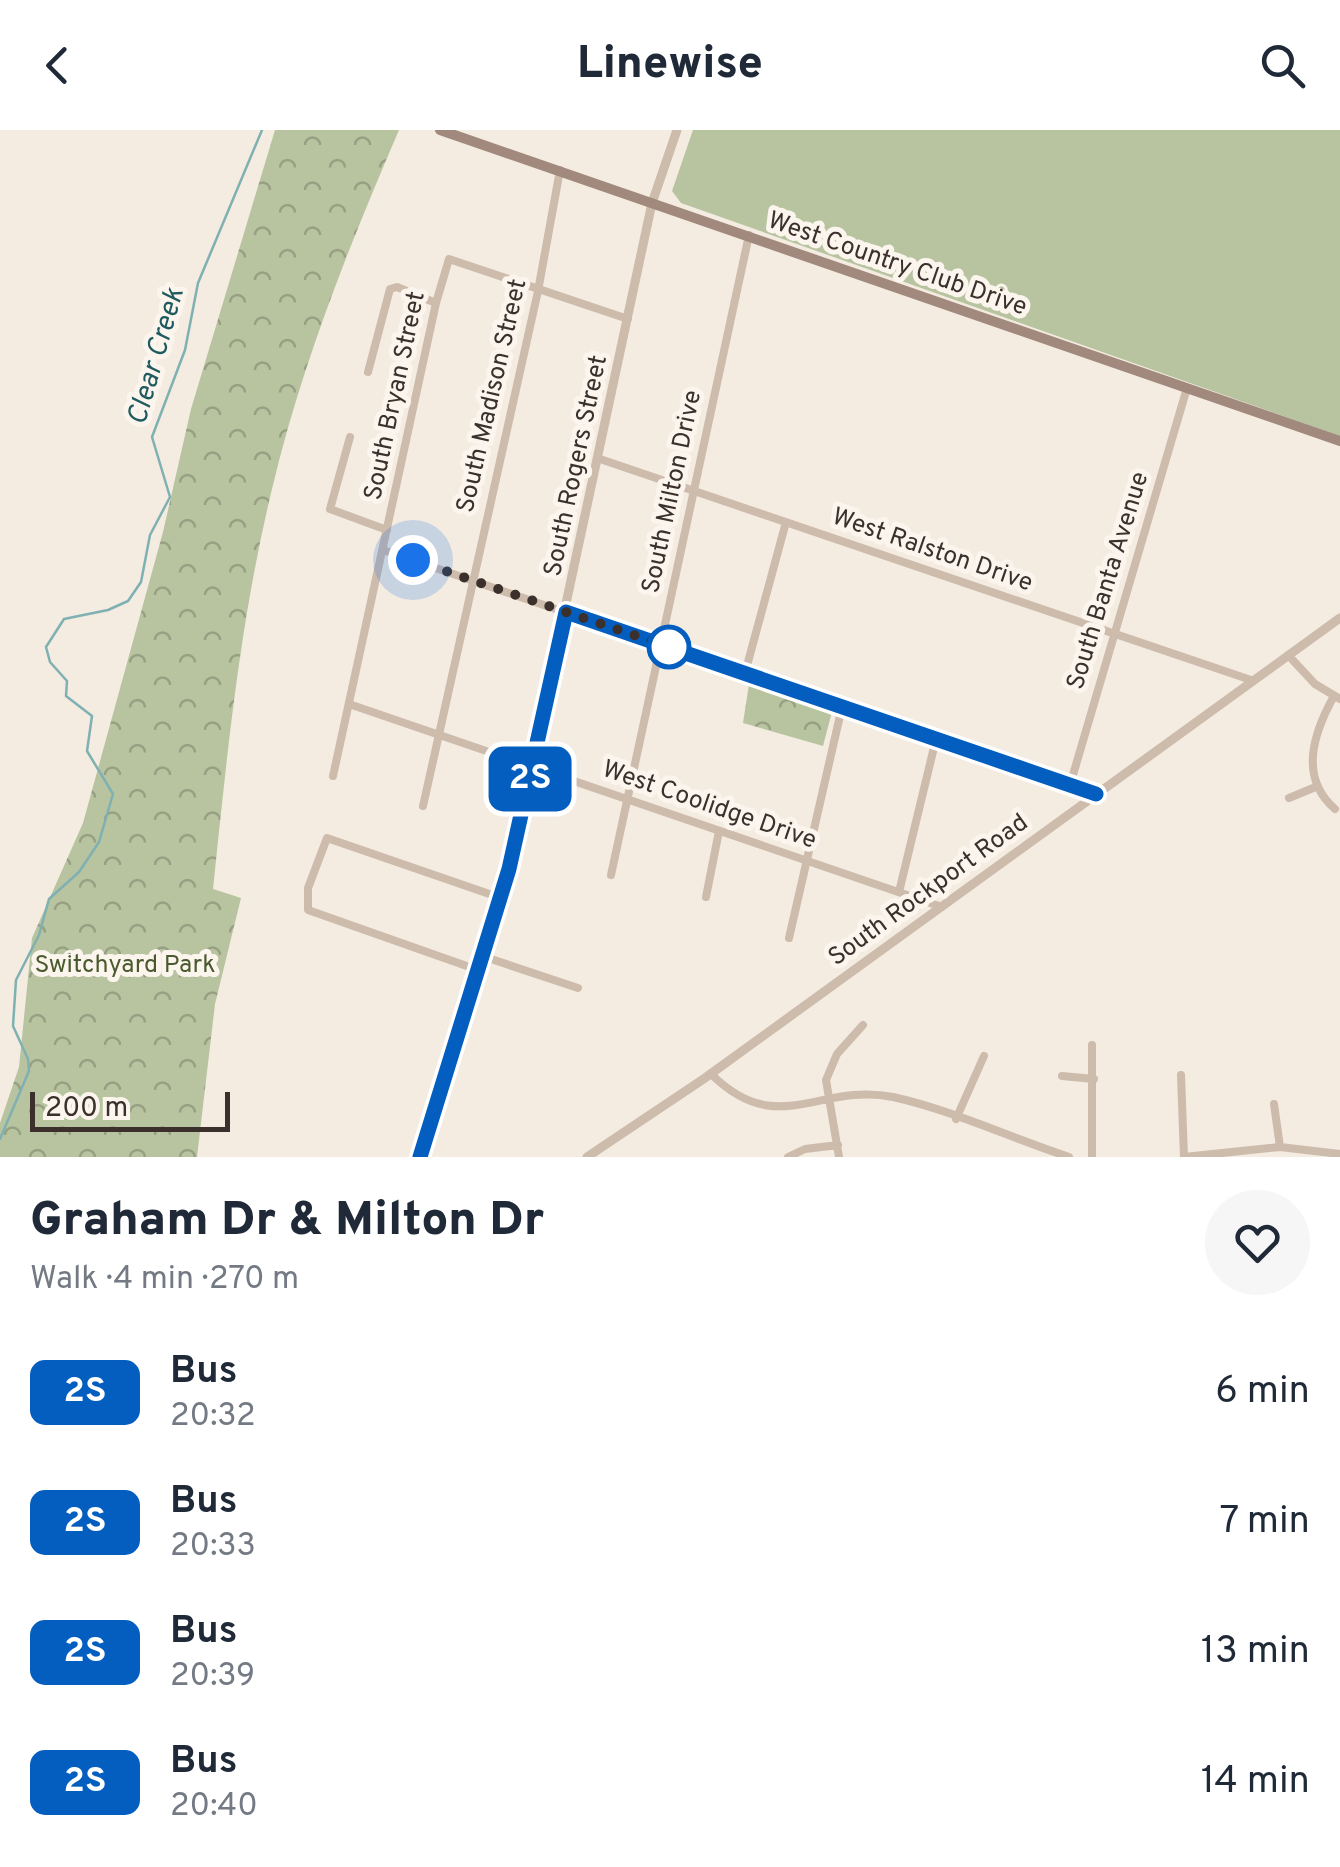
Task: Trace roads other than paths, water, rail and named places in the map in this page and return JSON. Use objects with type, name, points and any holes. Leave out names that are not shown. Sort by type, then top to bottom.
[{"type":"main road","name":"West Country Club Drive","points":[[440,130],[1340,441]]},
{"type":"street","name":"South Rogers Street","points":[[420,1157],[501,898],[600,460],[652,202],[676,130]]},
{"type":"street","name":"South Madison Street","points":[[423,806],[538,292],[560,170]]},
{"type":"street","name":"South Milton Drive","points":[[611,876],[749,234]]},
{"type":"street","name":"South Bryan Street","points":[[333,776],[436,303],[449,259],[538,292]]},
{"type":"street","points":[[368,372],[390,289],[397,287],[436,303]]},
{"type":"street","points":[[538,292],[628,320]]},
{"type":"street","name":"South Banta Avenue","points":[[1070,785],[1187,388]]},
{"type":"street","points":[[350,436],[330,510],[388,530]]},
{"type":"street","name":"West Ralston Drive","points":[[600,460],[1251,680]]},
{"type":"street","points":[[746,673],[786,522]]},
{"type":"street","points":[[383,550],[1096,794]]},
{"type":"street","name":"South Rockport Road","points":[[587,1157],[711,1074],[1340,618]]},
{"type":"street","points":[[1288,655],[1306,677],[1337,697],[1314,739],[1318,786],[1335,809]]},
{"type":"street","name":"West Coolidge Drive","points":[[349,704],[942,907]]},
{"type":"street","points":[[789,938],[842,707]]},
{"type":"street","points":[[899,892],[936,739]]},
{"type":"street","points":[[1289,798],[1318,786]]},
{"type":"street","points":[[706,897],[718,831]]},
{"type":"street","points":[[478,970],[308,910],[308,888],[327,838],[501,898]]},
{"type":"street","points":[[482,956],[578,988]]},
{"type":"street","points":[[839,1157],[826,1086],[830,1065],[863,1026]]},
{"type":"street","points":[[1092,1045],[1092,1157]]},
{"type":"street","points":[[956,1118],[984,1056]]},
{"type":"street","points":[[711,1074],[736,1096],[761,1106],[884,1096],[1069,1157]]},
{"type":"street","points":[[1181,1075],[1184,1157],[1280,1147],[1340,1154]]},
{"type":"street","points":[[1062,1076],[1094,1079]]},
{"type":"street","points":[[1274,1104],[1280,1147]]},
{"type":"street","points":[[788,1157],[838,1146]]},
{"type":"waterway","name":"Clear Creek","points":[[0,1139],[29,1071],[28,1059],[13,1026],[16,980],[39,935],[49,899],[79,872],[99,842],[113,794],[87,751],[92,716],[66,696],[67,681],[50,662],[46,647],[64,619],[108,610],[128,601],[141,582],[150,535],[170,497],[152,437],[185,350],[198,283],[262,130]]},
{"type":"park label","name":"Switchyard Park","points":[[125,966]]}]
